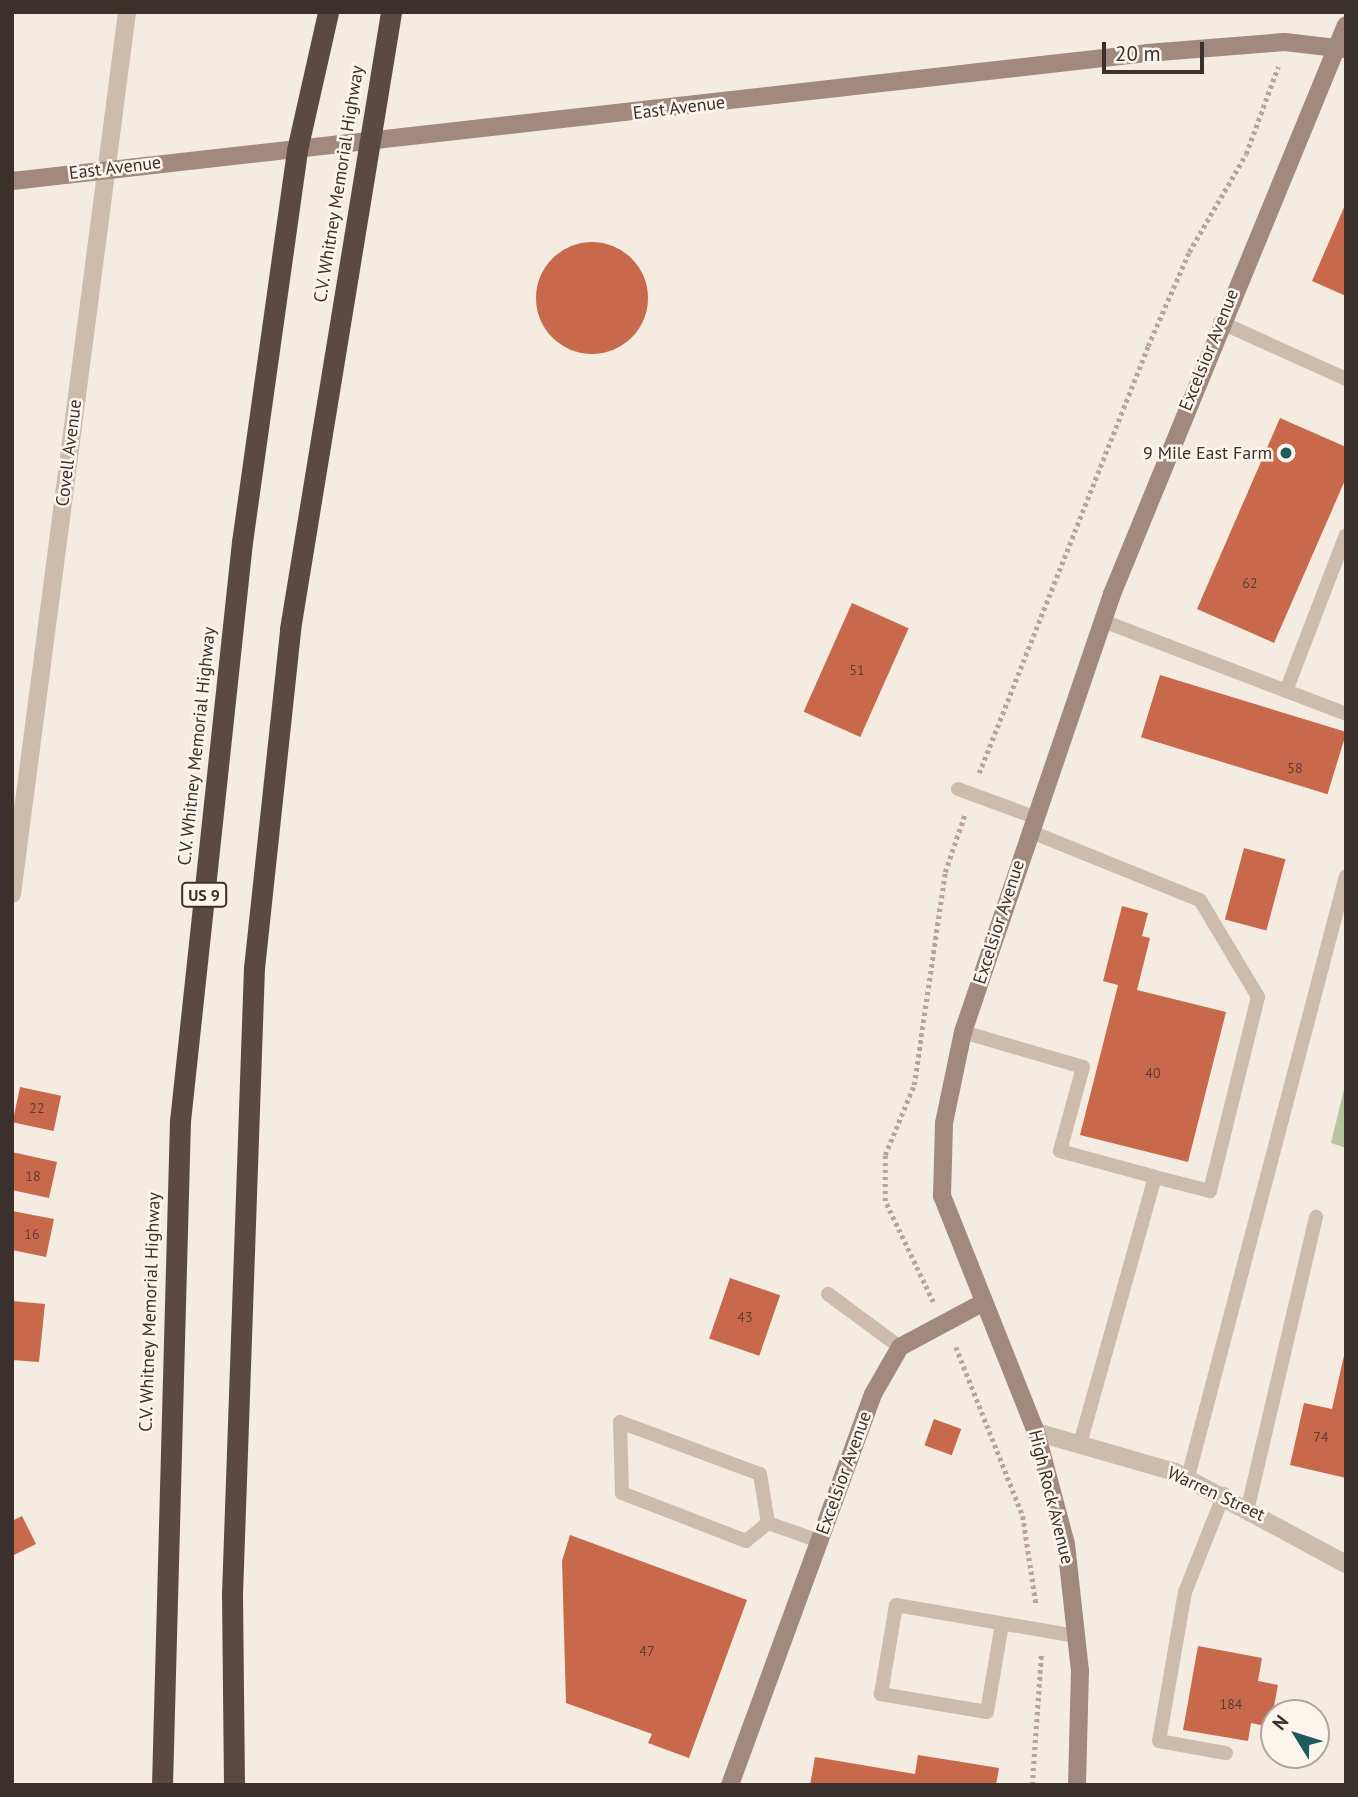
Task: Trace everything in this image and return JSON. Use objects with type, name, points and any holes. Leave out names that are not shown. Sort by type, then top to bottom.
[{"type":"highway","name":"C.V. Whitney Memorial Highway","points":[[162,1785],[180,1121],[242,542],[297,149],[328,12]]},
{"type":"highway","name":"C.V. Whitney Memorial Highway","points":[[233,1785],[232,1594],[254,968],[290,628],[391,12]]},
{"type":"street","name":"Covell Avenue","points":[[12,894],[101,170],[127,12]]},
{"type":"street","name":"Excelsior Avenue","points":[[984,1302],[942,1196],[944,1123],[963,1032],[1031,824],[1103,621],[1220,322],[1341,48],[1346,25]]},
{"type":"street","name":"East Avenue","points":[[12,181],[1285,42],[1341,48]]},
{"type":"street","points":[[900,1347],[984,1302]]},
{"type":"street","name":"High Rock Avenue","points":[[984,1302],[1037,1432],[1066,1544],[1076,1636],[1077,1785]]},
{"type":"street","name":"Excelsior Avenue","points":[[730,1785],[873,1394],[900,1347]]},
{"type":"street","name":"Warren Street","points":[[1037,1432],[1188,1478],[1248,1507],[1346,1564]]},
{"type":"lane","points":[[1220,322],[1346,379]]},
{"type":"lane","points":[[1286,691],[1346,535]]},
{"type":"lane","points":[[1103,621],[1346,714]]},
{"type":"lane","points":[[963,1032],[1083,1067],[1060,1151],[1210,1191],[1258,997],[1200,900],[1031,824],[965,791]]},
{"type":"lane","points":[[1188,1478],[1346,876]]},
{"type":"lane","points":[[1080,1444],[1155,1177]]},
{"type":"lane","points":[[1248,1507],[1316,1217]]},
{"type":"lane","points":[[828,1294],[900,1347]]},
{"type":"lane","points":[[620,1422],[760,1474],[768,1523],[746,1541],[622,1493],[620,1422]]},
{"type":"lane","points":[[1224,1494],[1185,1592],[1159,1741],[1226,1753]]},
{"type":"lane","points":[[768,1523],[819,1541]]},
{"type":"lane","points":[[1002,1624],[987,1712],[881,1694],[896,1605],[1076,1636]]},
{"type":"path","points":[[929,1294],[885,1201],[886,1155],[915,1085],[945,872],[965,791],[1189,252],[1246,154],[1285,42]]},
{"type":"path","points":[[961,1356],[1023,1516],[1040,1630],[1032,1785]]},
{"type":"green space","points":[[1346,1081],[1346,1148],[1331,1143]]},
{"type":"building","points":[[1346,203],[1346,296],[1312,281]]},
{"type":"building","points":[[592,242],[613,246],[632,258],[644,277],[648,298],[644,319],[632,338],[613,350],[592,354],[571,350],[552,338],[540,319],[536,298],[540,277],[552,258],[571,246]]},
{"type":"building","points":[[1280,418],[1346,447],[1346,478],[1274,643],[1197,609]]},
{"type":"building","points":[[852,603],[909,628],[860,737],[804,712]]},
{"type":"building","points":[[1160,675],[1346,732],[1327,794],[1141,737]]},
{"type":"building","points":[[1244,848],[1286,859],[1266,931],[1225,919]]},
{"type":"building","points":[[1122,906],[1148,913],[1142,936],[1150,938],[1137,990],[1226,1012],[1188,1162],[1080,1135],[1118,985],[1103,981]]},
{"type":"building","points":[[20,1087],[61,1096],[54,1131],[13,1122]]},
{"type":"building","points":[[12,1152],[57,1162],[49,1198],[12,1190]]},
{"type":"building","points":[[12,1211],[54,1219],[46,1257],[12,1250]]},
{"type":"building","points":[[730,1278],[780,1295],[759,1356],[709,1339]]},
{"type":"building","points":[[12,1301],[45,1304],[39,1362],[12,1360]]},
{"type":"building","points":[[1345,1351],[1346,1478],[1290,1465],[1304,1403],[1332,1409]]},
{"type":"building","points":[[934,1419],[961,1429],[952,1455],[924,1445]]},
{"type":"building","points":[[22,1516],[36,1544],[12,1556],[12,1521]]},
{"type":"building","points":[[570,1535],[747,1600],[689,1758],[648,1743],[652,1734],[566,1703],[562,1561]]},
{"type":"building","points":[[1198,1646],[1262,1658],[1258,1681],[1278,1685],[1275,1699],[1260,1699],[1260,1725],[1251,1723],[1248,1741],[1183,1730]]},
{"type":"building","points":[[918,1755],[999,1768],[996,1785],[810,1785],[815,1757],[915,1774]]},
{"type":"place","name":"9 Mile East Farm","points":[[1286,453]]}]
